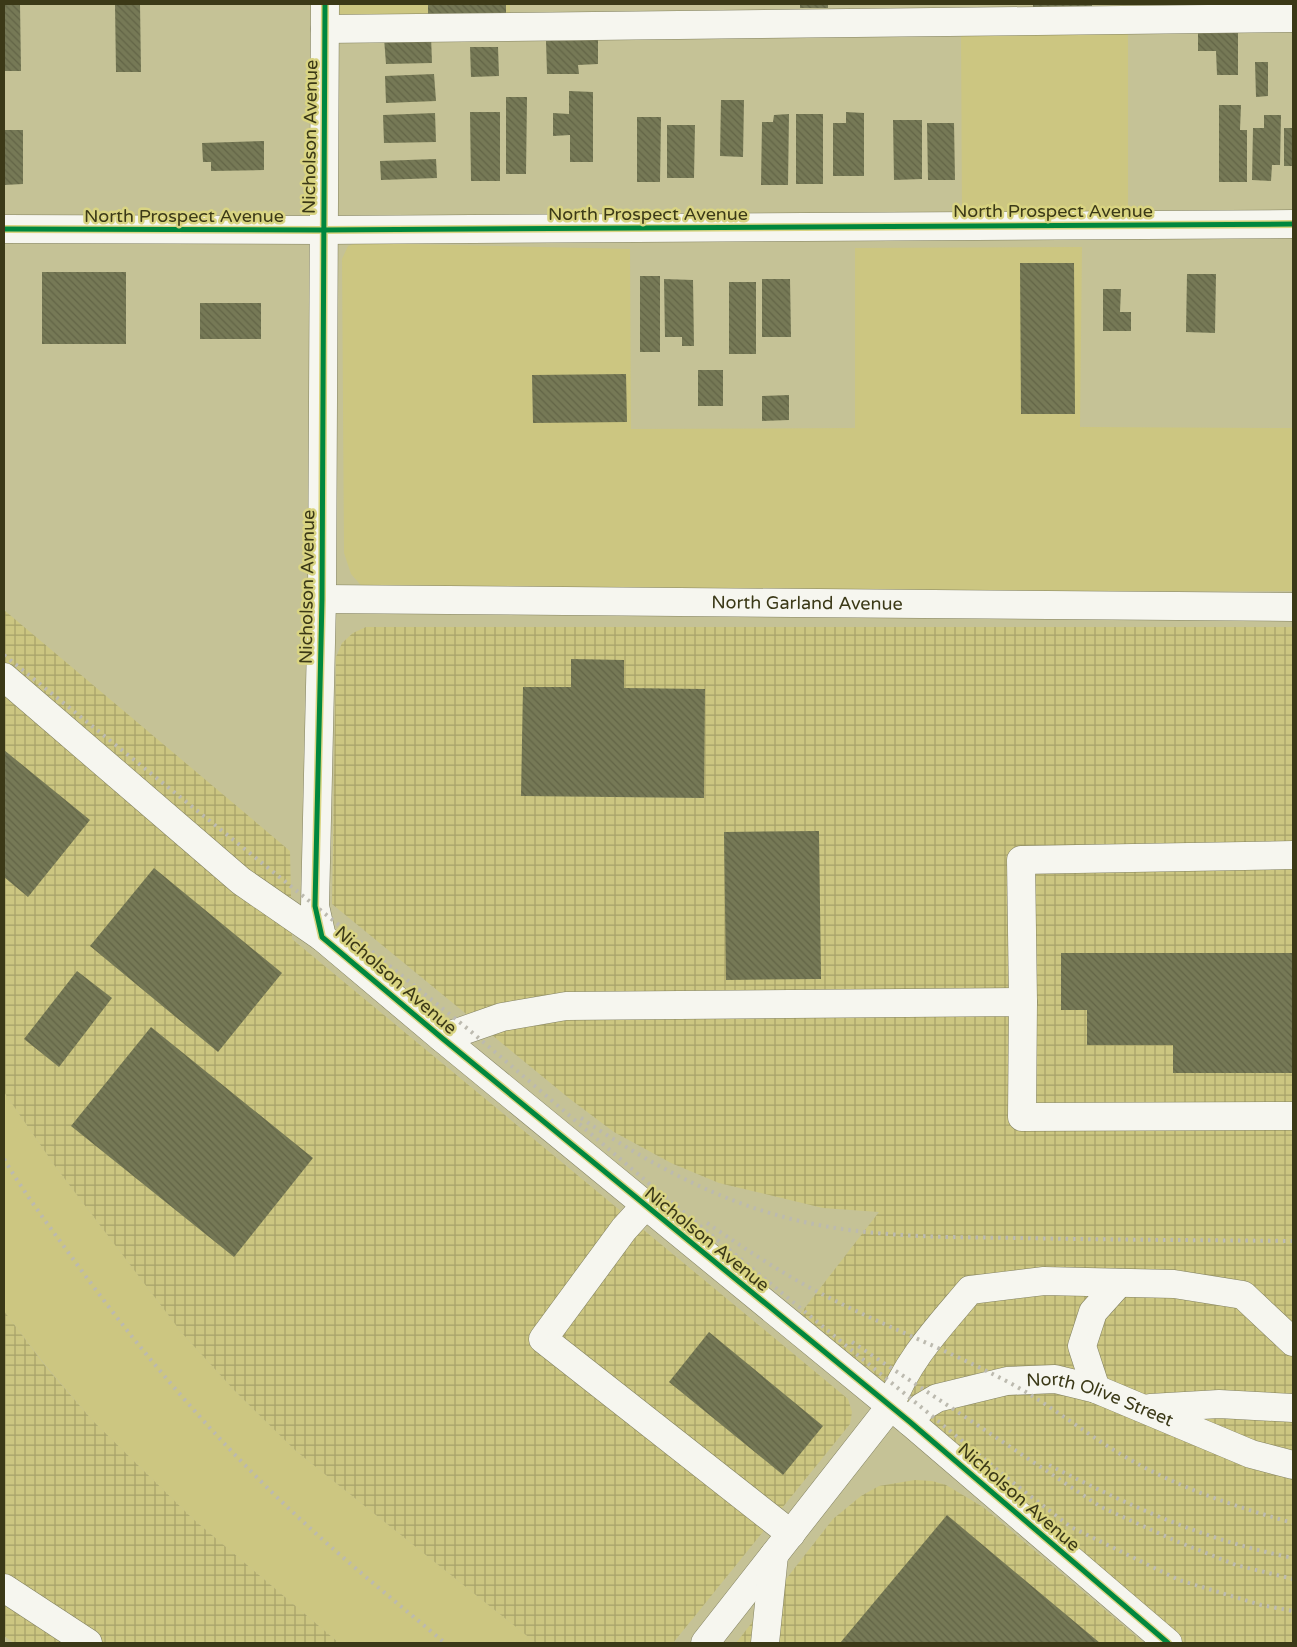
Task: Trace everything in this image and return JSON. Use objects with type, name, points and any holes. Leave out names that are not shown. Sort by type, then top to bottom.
[{"type":"street","points":[[325,16],[1293,18]]},
{"type":"street","name":"Nicholson Avenue","points":[[325,16],[322,230],[322,599],[315,906],[322,937],[900,1415],[1168,1643]]},
{"type":"street","name":"North Prospect Avenue","points":[[4,229],[322,230],[1293,224]]},
{"type":"street","name":"North Garland Avenue","points":[[322,599],[1293,607]]},
{"type":"street","points":[[4,678],[240,881],[322,937]]},
{"type":"street","points":[[1293,855],[1021,860],[1022,1117],[1293,1116]]},
{"type":"street","points":[[442,1038],[502,1017],[566,1006],[1023,1002]]},
{"type":"street","points":[[645,1206],[624,1229],[543,1339],[783,1544],[765,1643]]},
{"type":"street","points":[[900,1415],[903,1375],[926,1343],[970,1290],[1044,1280],[1174,1284],[1243,1295],[1293,1342]]},
{"type":"street","points":[[1096,1389],[1082,1346],[1092,1312],[1119,1283]]},
{"type":"street","name":"North Olive Street","points":[[706,1643],[783,1544],[900,1415],[922,1407],[937,1398],[1007,1381],[1055,1379],[1096,1389],[1251,1454],[1293,1465]]},
{"type":"street","points":[[1143,1409],[1219,1404],[1293,1408]]},
{"type":"street","points":[[4,1588],[88,1643]]},
{"type":"shaded area","points":[[339,4],[510,4],[510,21],[338,23]]},
{"type":"shaded area","points":[[961,27],[1128,27],[1128,213],[962,214]]},
{"type":"shaded area","points":[[356,243],[630,249],[631,429],[855,428],[855,248],[1082,247],[1080,427],[1293,428],[1293,591],[376,594],[366,591],[351,574],[344,553],[342,259],[348,246]]},
{"type":"shaded area","points":[[4,610],[290,851],[292,939],[848,1399],[852,1412],[850,1424],[673,1643],[536,1643],[296,1451],[234,1390],[182,1333],[55,1166],[4,1092]]},
{"type":"shaded area","points":[[366,627],[1293,627],[1293,1643],[1170,1643],[787,1331],[879,1212],[823,1208],[719,1183],[671,1163],[614,1132],[570,1099],[332,904],[336,657],[342,643],[353,633]]},
{"type":"shaded area","points":[[4,1092],[55,1166],[182,1333],[234,1390],[296,1451],[536,1643],[339,1643],[193,1519],[93,1421],[46,1366],[4,1311]]},
{"type":"shaded area","points":[[4,1311],[46,1367],[93,1421],[193,1519],[339,1643],[14,1643],[4,1636]]},
{"type":"shaded area","points":[[915,1480],[932,1481],[946,1485],[983,1507],[1144,1643],[736,1643],[833,1519],[861,1496],[879,1486]]},
{"type":"building","points":[[4,4],[20,4],[21,71],[4,71]]},
{"type":"building","points":[[115,4],[140,4],[141,72],[116,72]]},
{"type":"building","points":[[428,4],[506,4],[506,15],[428,15]]},
{"type":"building","points":[[800,4],[828,4],[828,8],[800,8]]},
{"type":"building","points":[[1033,4],[1092,4],[1092,6],[1033,7]]},
{"type":"building","points":[[1198,28],[1238,28],[1238,75],[1217,75],[1216,51],[1198,51]]},
{"type":"building","points":[[431,36],[432,63],[386,64],[384,38]]},
{"type":"building","points":[[598,40],[598,64],[578,65],[579,74],[547,74],[546,41]]},
{"type":"building","points":[[470,47],[498,47],[499,76],[471,77]]},
{"type":"building","points":[[1255,62],[1268,62],[1268,96],[1256,97]]},
{"type":"building","points":[[434,74],[436,101],[386,103],[385,76]]},
{"type":"building","points":[[569,91],[593,92],[593,162],[570,162],[570,135],[553,136],[553,113],[569,114]]},
{"type":"building","points":[[506,97],[527,97],[526,174],[506,174]]},
{"type":"building","points":[[721,100],[744,100],[743,157],[720,156]]},
{"type":"building","points":[[1219,105],[1241,105],[1240,130],[1247,130],[1247,182],[1219,182]]},
{"type":"building","points":[[470,112],[500,112],[500,181],[471,181]]},
{"type":"building","points":[[846,112],[864,113],[864,176],[833,176],[833,123],[846,123]]},
{"type":"building","points":[[435,113],[436,142],[384,143],[383,115]]},
{"type":"building","points":[[789,114],[788,185],[761,185],[762,122],[773,122],[774,115]]},
{"type":"building","points":[[796,114],[823,114],[823,184],[796,184]]},
{"type":"building","points":[[1264,115],[1281,115],[1280,165],[1272,165],[1271,181],[1252,180],[1253,128],[1264,128]]},
{"type":"building","points":[[637,117],[661,117],[660,182],[637,182]]},
{"type":"building","points":[[893,120],[922,120],[922,179],[894,180]]},
{"type":"building","points":[[927,123],[954,123],[955,180],[928,180]]},
{"type":"building","points":[[667,125],[695,125],[694,178],[667,178]]},
{"type":"building","points":[[1284,128],[1293,128],[1293,166],[1284,166]]},
{"type":"building","points":[[4,130],[23,130],[23,184],[4,185]]},
{"type":"building","points":[[264,141],[264,170],[211,171],[211,162],[203,162],[202,143]]},
{"type":"building","points":[[436,159],[437,178],[381,180],[380,161]]},
{"type":"building","points":[[1020,263],[1074,263],[1075,414],[1021,414]]},
{"type":"building","points":[[42,272],[126,272],[126,344],[42,344]]},
{"type":"building","points":[[1187,274],[1216,274],[1215,333],[1186,332]]},
{"type":"building","points":[[640,276],[660,276],[660,352],[640,352]]},
{"type":"building","points":[[664,279],[693,280],[694,346],[682,346],[682,337],[665,337]]},
{"type":"building","points":[[762,279],[790,279],[791,337],[762,337]]},
{"type":"building","points":[[729,282],[756,282],[756,354],[729,354]]},
{"type":"building","points":[[1103,289],[1121,289],[1120,312],[1131,312],[1131,331],[1103,331]]},
{"type":"building","points":[[200,303],[261,303],[261,339],[200,339]]},
{"type":"building","points":[[698,370],[723,370],[723,406],[698,406]]},
{"type":"building","points":[[626,374],[627,422],[533,423],[532,375]]},
{"type":"building","points":[[789,395],[789,420],[762,421],[762,396]]},
{"type":"building","points":[[571,659],[624,660],[624,688],[705,689],[704,798],[521,796],[523,687],[571,687]]},
{"type":"building","points":[[4,750],[90,820],[28,897],[4,877]]},
{"type":"building","points":[[819,831],[821,979],[726,980],[724,832]]},
{"type":"building","points":[[154,868],[282,973],[218,1052],[90,946]]},
{"type":"building","points":[[1061,953],[1293,953],[1293,1073],[1173,1073],[1173,1045],[1087,1045],[1087,1010],[1061,1010]]},
{"type":"building","points":[[77,971],[112,998],[59,1067],[24,1039]]},
{"type":"building","points":[[151,1027],[313,1158],[234,1257],[71,1126]]},
{"type":"building","points":[[709,1332],[823,1426],[783,1475],[669,1382]]},
{"type":"building","points":[[947,1515],[1100,1643],[840,1643]]},
{"type":"railway","points":[[4,655],[468,1029],[659,1192],[1016,1485],[1071,1527],[1179,1580],[1261,1605],[1293,1611]]},
{"type":"railway","points":[[581,1118],[653,1163],[704,1188],[757,1209],[813,1224],[872,1233],[902,1235],[1123,1240],[1293,1241]]},
{"type":"railway","points":[[4,1159],[92,1285],[196,1413],[302,1521],[445,1643]]},
{"type":"railway","points":[[707,1223],[777,1269],[820,1293],[985,1370],[1023,1390],[1122,1455],[1163,1477],[1205,1495],[1293,1523]]},
{"type":"railway","points":[[852,1342],[1101,1507],[1176,1541],[1236,1565],[1293,1579]]},
{"type":"railway","points":[[1049,1465],[1138,1508],[1168,1520],[1228,1542],[1293,1558]]},
{"type":"cycle path","points":[[325,4],[322,599],[315,906],[322,937],[442,1038],[910,1422],[1168,1643]]},
{"type":"cycle path","points":[[4,229],[322,230],[1293,224]]}]
